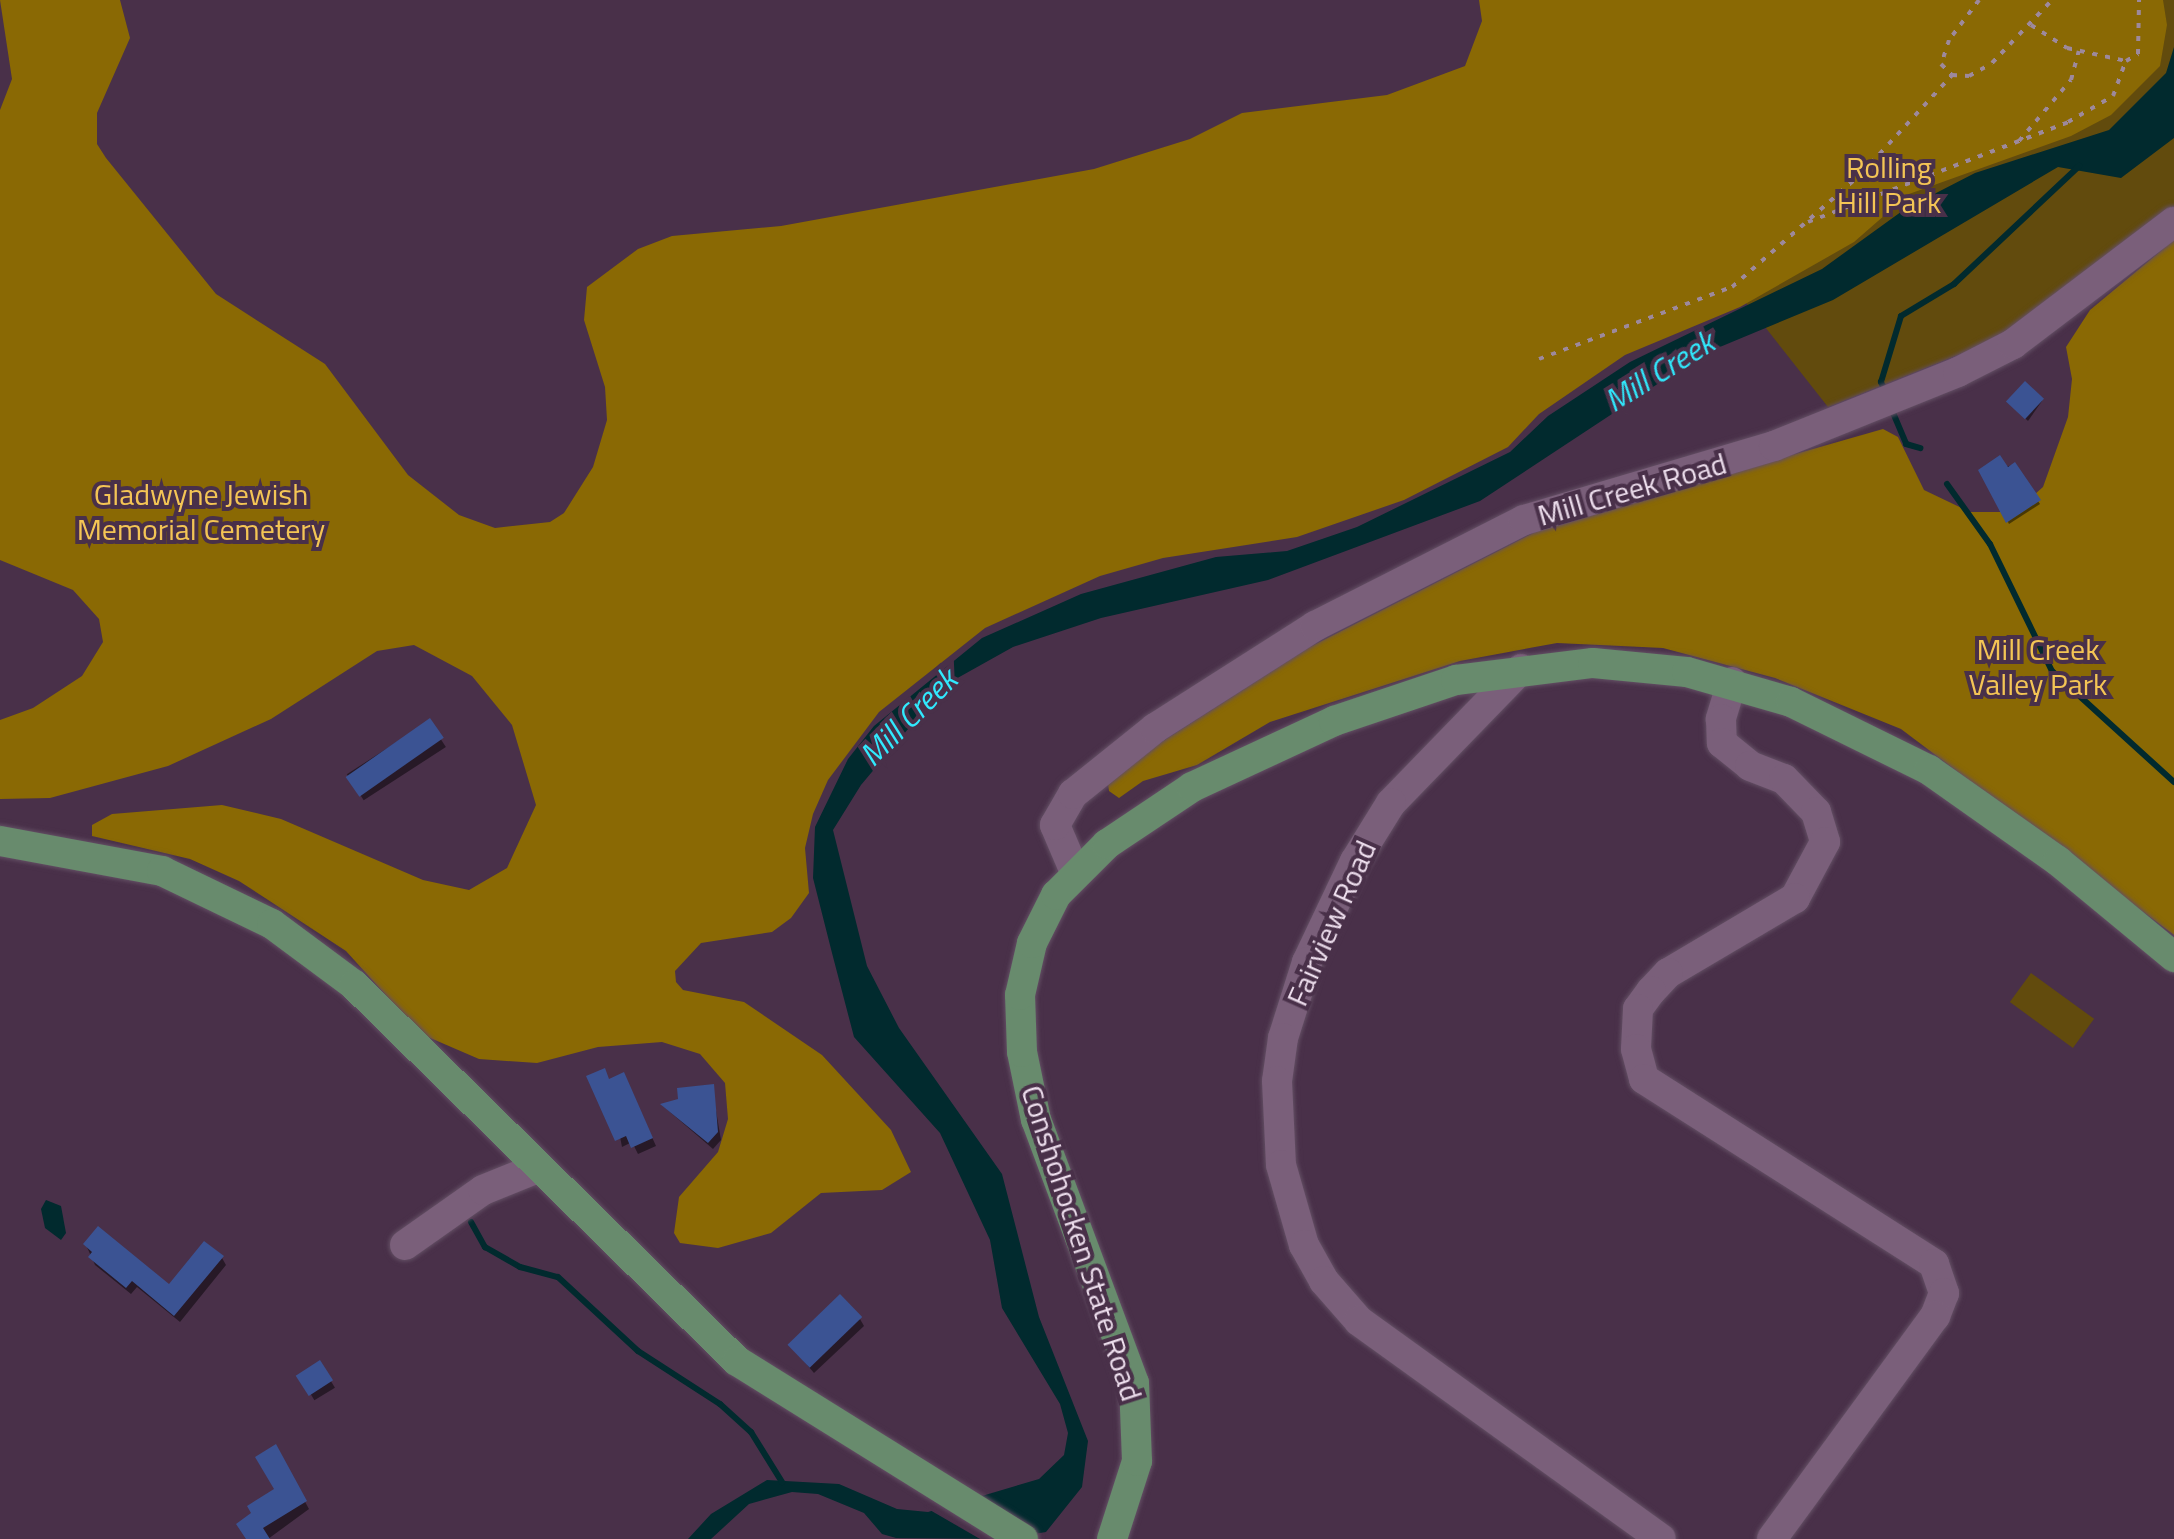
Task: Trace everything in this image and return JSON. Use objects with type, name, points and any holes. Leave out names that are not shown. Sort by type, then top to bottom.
[{"type":"main road","name":"Conshohocken State Road","points":[[1112,1539],[1136,1460],[1134,1383],[1036,1120],[1020,1023],[1032,943],[1075,872],[1160,806],[1285,742],[1425,688],[1521,669],[1622,663],[1732,682],[1828,717],[1930,770],[2058,861],[2174,956]]},
{"type":"main road","points":[[0,841],[162,871],[272,924],[354,984],[535,1169],[737,1361],[1015,1534]]},
{"type":"street","name":"Mill Creek Road","points":[[1075,872],[1055,825],[1073,794],[1155,728],[1314,626],[1524,520],[1740,458],[1890,400],[2013,344],[2174,222]]},
{"type":"street","name":"Fairview Road","points":[[1521,669],[1390,803],[1354,861],[1307,962],[1283,1038],[1281,1165],[1304,1245],[1324,1281],[1359,1321],[1661,1539]]},
{"type":"street","points":[[1732,682],[1722,743],[1750,766],[1784,779],[1816,812],[1825,842],[1794,898],[1668,973],[1650,991],[1638,1010],[1636,1049],[1644,1080],[1934,1264],[1944,1293],[1935,1316],[1772,1539]]},
{"type":"street","points":[[405,1245],[484,1190],[535,1169]]},
{"type":"path","points":[[1979,0],[1948,40],[1941,64],[1952,75],[1969,76],[1992,63],[2052,0]]},
{"type":"path","points":[[1808,222],[1815,225],[1945,166],[2014,146],[2114,96],[2126,61],[2138,54],[2139,0]]},
{"type":"path","points":[[2032,25],[2079,51],[2126,61]]},
{"type":"path","points":[[2014,146],[2070,80],[2079,51]]},
{"type":"path","points":[[1539,358],[1732,287],[1808,222],[1952,75]]},
{"type":"green space","name":"Gladwyne Jewish Memorial Cemetery","points":[[0,0],[120,0],[130,38],[97,113],[97,144],[106,158],[216,294],[325,364],[408,475],[459,515],[495,528],[550,522],[564,513],[593,467],[607,420],[605,387],[584,320],[587,287],[638,249],[672,236],[781,226],[1094,169],[1190,139],[1242,113],[1387,95],[1465,66],[1482,21],[1479,0],[2163,0],[2167,25],[2160,66],[2111,115],[2071,136],[1909,194],[1854,242],[1740,307],[1625,355],[1539,414],[1508,447],[1404,500],[1297,537],[1163,558],[1100,576],[985,628],[879,712],[828,780],[813,814],[805,848],[809,893],[791,918],[772,932],[701,943],[675,971],[676,982],[683,990],[744,1002],[822,1055],[891,1130],[911,1172],[882,1190],[821,1193],[771,1233],[718,1248],[680,1243],[674,1233],[679,1197],[718,1152],[728,1119],[725,1083],[700,1054],[662,1042],[598,1047],[537,1063],[479,1059],[421,1034],[346,951],[239,881],[190,859],[92,836],[92,825],[112,814],[222,805],[281,819],[423,880],[469,890],[507,868],[536,805],[512,725],[472,676],[414,645],[377,651],[271,719],[168,766],[50,798],[0,799],[0,720],[33,708],[82,676],[103,642],[99,619],[73,590],[0,560],[0,110],[12,79]]},
{"type":"green space","name":"Rolling Hill Park","points":[[1508,0],[2174,0],[2174,206],[2005,336],[1828,407]]},
{"type":"green space","name":"Mill Creek Valley Park","points":[[2174,240],[2174,935],[1901,729],[1775,678],[1663,648],[1557,643],[1460,661],[1270,722],[1197,765],[1143,781],[1119,798],[1109,791],[1107,777],[1310,647],[1553,523],[1883,429],[1898,437],[1924,490],[1970,512],[2001,512],[2024,504],[2043,487],[2068,417],[2072,379],[2066,347],[2090,310]]},
{"type":"green space","points":[[2031,973],[2094,1019],[2073,1048],[2010,1002]]},
{"type":"water","name":"Mill Creek","points":[[2174,47],[2174,138],[2121,178],[2058,167],[1833,300],[1703,354],[1480,501],[1268,580],[1101,618],[1013,647],[945,685],[861,785],[833,830],[867,966],[899,1028],[1002,1174],[1039,1317],[1088,1441],[1082,1487],[1046,1532],[1005,1539],[896,1538],[882,1534],[864,1513],[818,1494],[792,1492],[749,1504],[711,1539],[688,1539],[711,1514],[767,1480],[839,1484],[897,1509],[928,1512],[1039,1479],[1064,1455],[1068,1433],[1060,1404],[1002,1308],[990,1240],[940,1133],[854,1037],[832,953],[813,878],[815,827],[848,759],[874,726],[982,638],[1081,594],[1216,557],[1287,551],[1357,527],[1510,452],[1548,416],[1630,362],[1822,269],[1905,209],[1975,173],[2109,130],[2166,73]]},
{"type":"water","points":[[46,1200],[61,1206],[66,1233],[61,1240],[45,1228],[41,1209]]},
{"type":"pier","points":[[972,1493],[1030,1525],[1014,1539],[980,1539],[923,1506]]},
{"type":"building","points":[[2025,381],[2044,399],[2025,419],[2006,401]]},
{"type":"building","points":[[2000,455],[2008,467],[2015,462],[2041,500],[2006,523],[1978,470]]},
{"type":"building","points":[[430,718],[444,738],[359,797],[346,777]]},
{"type":"building","points":[[605,1068],[609,1079],[624,1072],[653,1138],[631,1148],[626,1136],[615,1141],[586,1076]]},
{"type":"building","points":[[714,1084],[718,1132],[708,1143],[660,1104],[678,1099],[677,1088]]},
{"type":"building","points":[[98,1226],[169,1284],[204,1241],[224,1256],[174,1316],[132,1281],[126,1288],[88,1257],[92,1252],[83,1244]]},
{"type":"building","points":[[840,1294],[862,1317],[810,1368],[787,1345]]},
{"type":"building","points":[[320,1360],[333,1380],[309,1396],[296,1376]]},
{"type":"building","points":[[276,1444],[307,1501],[263,1528],[270,1539],[246,1539],[236,1524],[251,1513],[247,1506],[274,1489],[255,1457]]},
{"type":"waterway","points":[[1885,391],[1881,382],[1901,316],[1954,284],[2079,166]]},
{"type":"waterway","points":[[1891,408],[1906,444],[1920,448]]},
{"type":"waterway","points":[[1947,484],[1990,544],[2052,671],[2174,782]]},
{"type":"waterway","points":[[471,1222],[485,1247],[520,1267],[558,1277],[638,1351],[720,1404],[751,1432],[782,1482]]}]
